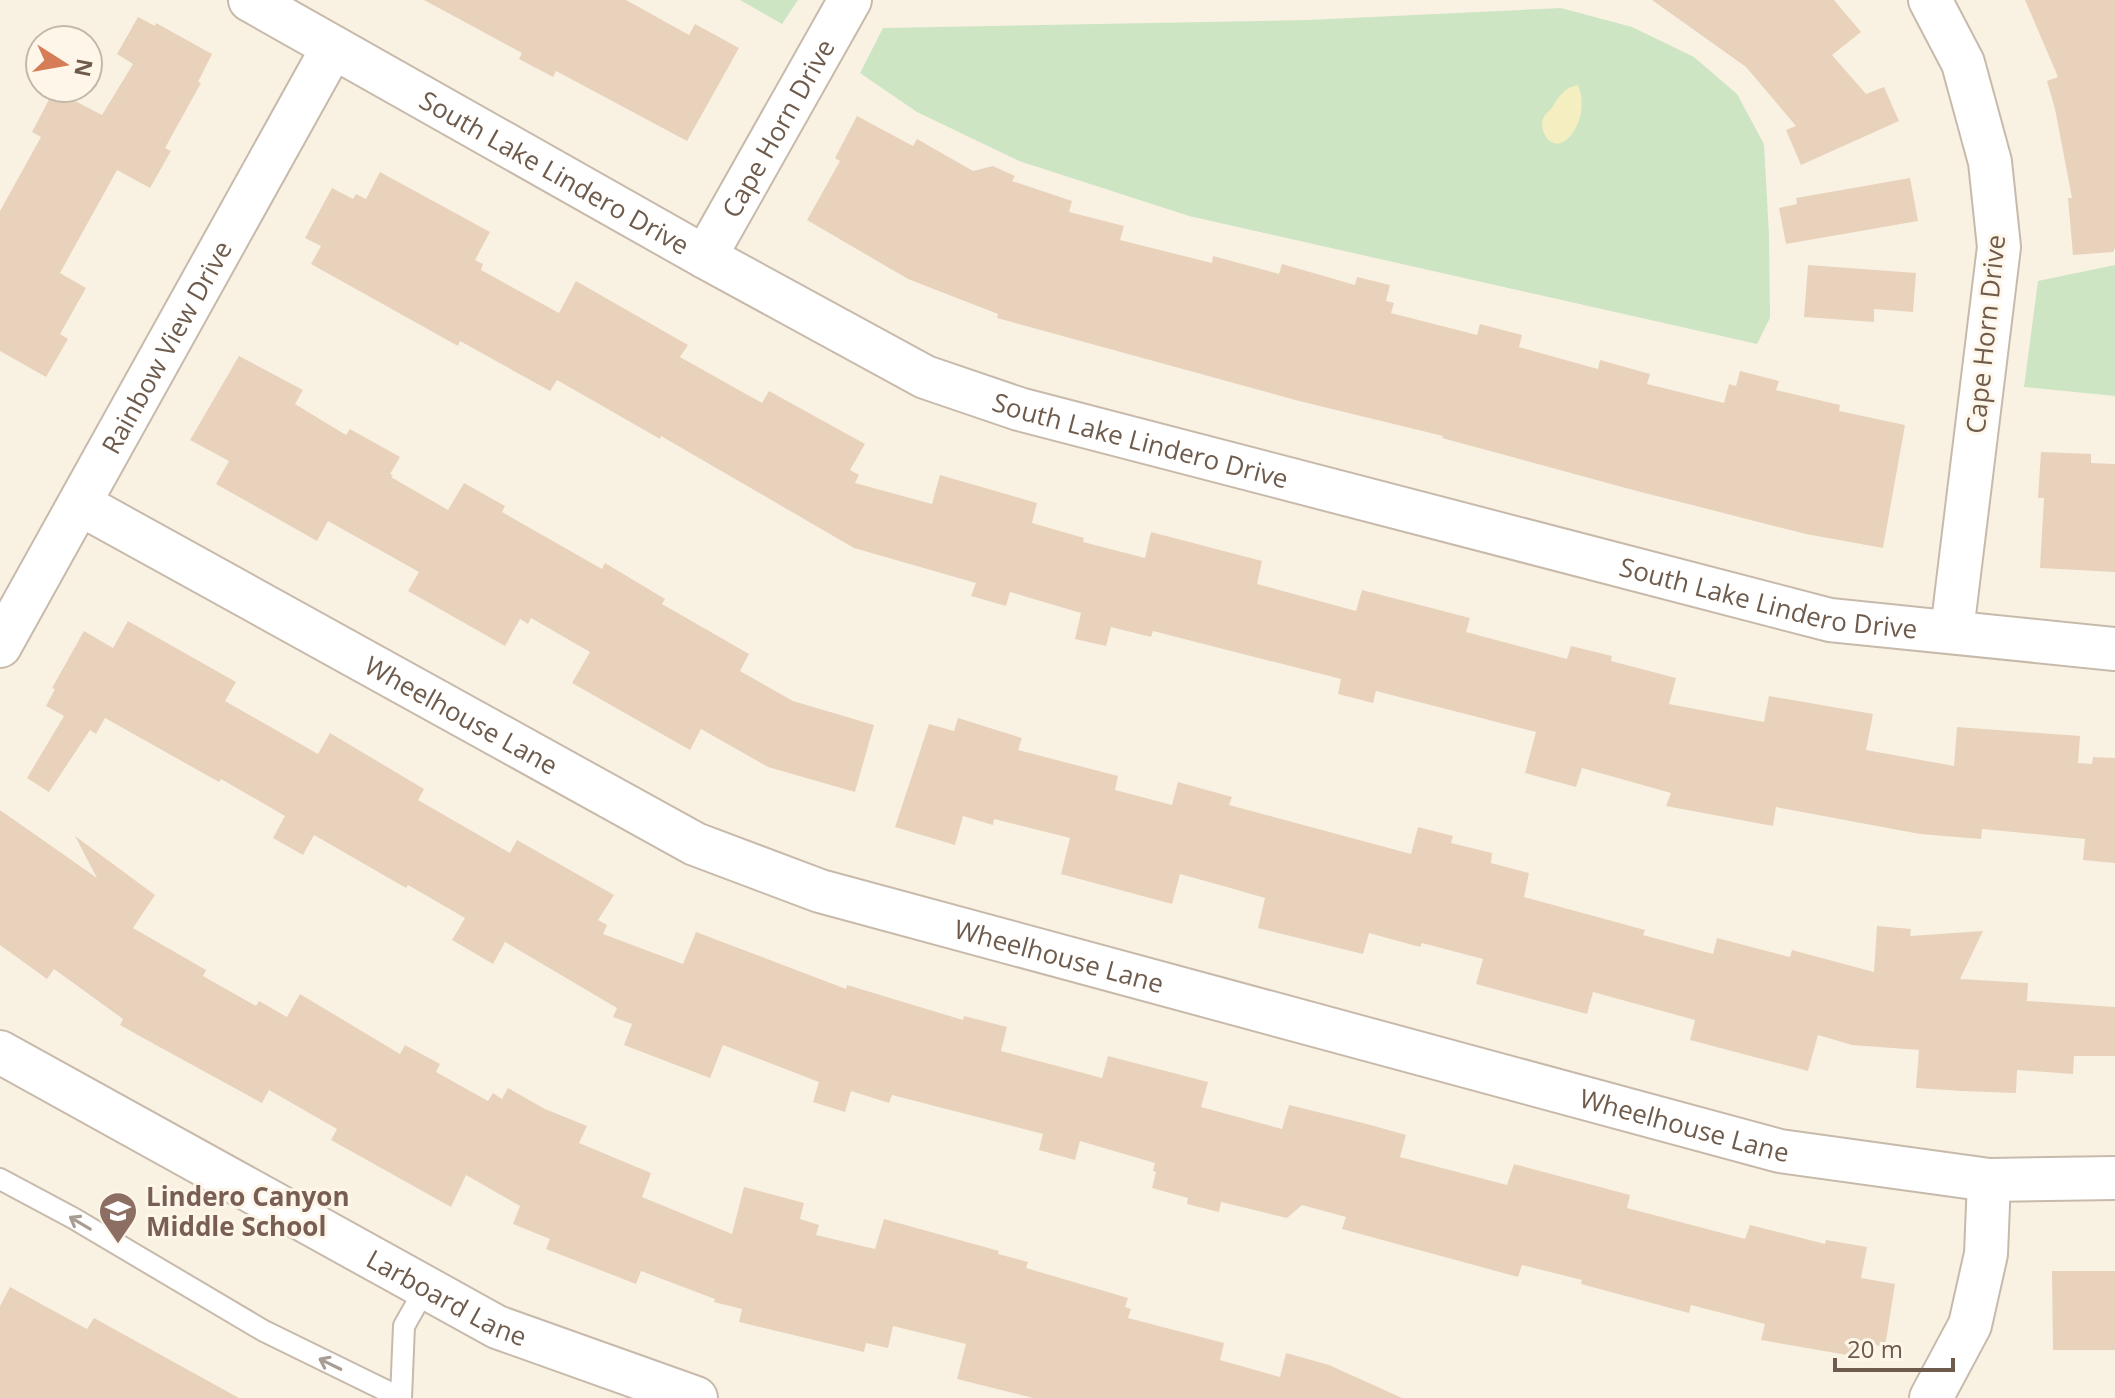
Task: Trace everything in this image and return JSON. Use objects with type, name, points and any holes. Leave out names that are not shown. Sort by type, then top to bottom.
[{"type":"street","name":"South Lake Lindero Drive","points":[[250,0],[705,257],[925,377],[1019,409],[1830,620],[2115,649]]},
{"type":"street","name":"Cape Horn Drive","points":[[705,257],[850,0]]},
{"type":"street","name":"Cape Horn Drive","points":[[1930,0],[1963,63],[1990,162],[1999,247],[1952,631]]},
{"type":"street","name":"Rainbow View Drive","points":[[0,646],[333,47]]},
{"type":"street","name":"Wheelhouse Lane","points":[[80,504],[695,844],[820,891],[1780,1151],[1989,1180],[2115,1178]]},
{"type":"street","name":"Larboard Lane","points":[[4,1063],[497,1327],[696,1398]]},
{"type":"street","points":[[1931,1398],[1970,1325],[1986,1254],[1989,1180]]},
{"type":"lane","points":[[0,1179],[73,1218],[264,1331],[401,1398],[404,1326],[426,1287]]},
{"type":"green space","points":[[740,0],[798,0],[782,24]]},
{"type":"green space","points":[[1561,8],[1632,27],[1694,57],[1737,94],[1764,144],[1770,318],[1757,344],[1189,216],[1019,161],[917,112],[860,73],[883,28],[1308,20]]},
{"type":"green space","points":[[2115,265],[2115,396],[2024,387],[2038,281]]},
{"type":"sand","points":[[1578,85],[1582,108],[1578,124],[1563,142],[1553,143],[1544,133],[1544,118],[1562,94]]},
{"type":"building","points":[[424,0],[626,0],[689,35],[695,24],[739,48],[687,141],[556,71],[553,77],[519,59],[522,53]]},
{"type":"building","points":[[1652,0],[1834,0],[1861,32],[1832,55],[1866,94],[1884,87],[1899,121],[1801,165],[1786,130],[1796,126],[1746,67]]},
{"type":"building","points":[[2025,0],[2115,0],[2113,252],[2073,255],[2068,198],[2072,198],[2047,81],[2058,77]]},
{"type":"building","points":[[138,17],[155,26],[156,23],[212,54],[198,82],[201,83],[165,148],[171,151],[150,188],[117,170],[60,273],[86,288],[60,334],[68,339],[46,377],[0,351],[0,211],[41,137],[32,132],[47,104],[81,104],[102,115],[133,64],[117,54]]},
{"type":"building","points":[[857,116],[913,146],[917,139],[973,171],[993,166],[1015,176],[1012,181],[1072,201],[1069,212],[1124,226],[1120,240],[1212,263],[1213,256],[1279,274],[1282,264],[1355,285],[1357,277],[1390,285],[1386,301],[1394,303],[1391,313],[1477,335],[1480,324],[1522,335],[1519,347],[1598,369],[1600,360],[1650,374],[1647,384],[1724,403],[1729,384],[1736,386],[1740,371],[1779,381],[1776,390],[1840,405],[1839,411],[1905,425],[1883,548],[1806,534],[1633,490],[1443,436],[1299,401],[997,318],[998,314],[908,279],[807,220],[840,161],[835,158]]},
{"type":"building","points":[[380,172],[490,232],[475,260],[483,264],[481,270],[559,313],[576,281],[688,345],[680,357],[762,403],[769,391],[865,444],[850,470],[859,475],[855,483],[932,504],[940,475],[1037,503],[1032,523],[1084,538],[1083,542],[1145,558],[1151,532],[1262,561],[1257,584],[1356,611],[1362,590],[1470,618],[1466,632],[1567,659],[1571,646],[1612,656],[1611,661],[1676,678],[1669,704],[1764,722],[1769,696],[1873,714],[1866,750],[1954,766],[1957,727],[2080,736],[2078,763],[2092,764],[2093,757],[2115,758],[2115,863],[2083,860],[2085,839],[1982,829],[1981,839],[1920,834],[1776,807],[1773,826],[1666,806],[1671,793],[1582,768],[1576,787],[1525,773],[1536,732],[1376,691],[1373,703],[1338,694],[1341,679],[1153,631],[1151,637],[1111,627],[1106,646],[1075,639],[1081,613],[1010,592],[1006,606],[971,596],[976,583],[854,548],[661,436],[660,439],[557,380],[550,391],[460,341],[458,346],[311,264],[321,246],[305,238],[332,188],[353,199],[356,194],[366,199]]},
{"type":"building","points":[[1910,178],[1918,221],[1786,244],[1779,208],[1797,204],[1796,198]]},
{"type":"building","points":[[1808,265],[1916,273],[1913,312],[1874,309],[1874,322],[1804,317]]},
{"type":"building","points":[[239,356],[303,390],[295,404],[346,435],[350,429],[400,457],[391,477],[448,510],[464,483],[505,506],[502,512],[602,569],[605,563],[665,599],[662,604],[749,654],[740,671],[793,701],[874,725],[855,792],[768,767],[701,729],[690,750],[572,683],[590,652],[531,618],[528,624],[520,619],[505,646],[408,591],[419,572],[328,521],[317,541],[216,484],[229,461],[190,440]]},
{"type":"building","points":[[2041,452],[2091,454],[2091,463],[2115,464],[2115,572],[2040,568],[2044,498],[2038,498]]},
{"type":"building","points":[[128,621],[236,682],[225,701],[318,754],[330,733],[424,789],[418,800],[510,853],[517,840],[614,895],[598,920],[607,925],[603,934],[683,964],[696,932],[846,989],[847,985],[963,1020],[964,1016],[1007,1027],[1001,1051],[1102,1078],[1108,1056],[1208,1082],[1201,1107],[1282,1129],[1289,1105],[1367,1124],[1406,1135],[1400,1157],[1507,1185],[1514,1164],[1630,1195],[1627,1208],[1745,1239],[1750,1225],[1825,1244],[1826,1240],[1867,1247],[1861,1278],[1895,1284],[1885,1347],[1866,1343],[1864,1358],[1761,1340],[1765,1324],[1691,1305],[1689,1313],[1522,1265],[1518,1277],[1342,1229],[1346,1217],[1302,1205],[1287,1218],[1221,1202],[1219,1212],[1187,1204],[1188,1198],[1152,1188],[1155,1163],[1080,1141],[1075,1160],[1039,1150],[1043,1134],[892,1095],[889,1103],[851,1091],[845,1112],[813,1102],[819,1082],[723,1045],[710,1078],[624,1045],[632,1024],[613,1017],[617,1008],[505,942],[493,964],[452,940],[465,918],[314,835],[303,855],[273,838],[285,816],[105,718],[96,734],[90,730],[49,792],[27,778],[64,716],[46,706],[55,689],[52,688],[84,631],[113,648]]},
{"type":"building","points":[[958,718],[1022,738],[1018,750],[1118,776],[1115,790],[1172,805],[1178,782],[1232,797],[1229,805],[1411,854],[1418,827],[1453,836],[1451,843],[1492,853],[1491,863],[1529,873],[1524,897],[1645,930],[1643,935],[1713,954],[1717,938],[1790,957],[1792,950],[1874,972],[1877,926],[1911,929],[1910,936],[1983,931],[1960,979],[2028,983],[2027,1001],[2115,1007],[2115,1056],[2074,1056],[2073,1074],[2017,1070],[2016,1093],[1916,1088],[1919,1050],[1852,1045],[1818,1035],[1808,1071],[1690,1040],[1695,1020],[1593,992],[1587,1014],[1476,984],[1483,959],[1422,943],[1420,947],[1369,933],[1363,954],[1258,928],[1265,898],[1180,874],[1172,904],[1061,874],[1070,838],[994,819],[993,825],[963,816],[955,845],[895,827],[929,724],[954,731]]},
{"type":"building","points":[[0,810],[97,878],[75,836],[155,895],[133,928],[206,970],[203,976],[256,1006],[259,1001],[287,1017],[300,994],[400,1054],[405,1045],[440,1064],[436,1072],[488,1101],[493,1093],[502,1099],[508,1088],[545,1109],[587,1126],[579,1143],[651,1173],[642,1197],[732,1234],[744,1187],[804,1203],[800,1219],[819,1225],[816,1235],[875,1249],[884,1219],[999,1251],[998,1254],[1028,1262],[1026,1268],[1128,1298],[1125,1307],[1131,1309],[1128,1318],[1224,1343],[1220,1360],[1280,1377],[1286,1353],[1329,1365],[1402,1398],[1033,1398],[957,1379],[966,1344],[893,1326],[888,1348],[866,1343],[864,1352],[739,1322],[742,1309],[714,1302],[715,1299],[641,1271],[636,1284],[546,1249],[550,1239],[513,1224],[520,1206],[466,1175],[451,1207],[331,1140],[337,1129],[269,1090],[262,1103],[120,1025],[123,1019],[54,969],[47,979],[0,945]]},
{"type":"building","points":[[2052,1271],[2115,1271],[2115,1350],[2053,1350]]},
{"type":"building","points":[[10,1287],[87,1329],[94,1318],[239,1398],[0,1398],[0,1306]]},
{"type":"place","name":"Lindero Canyon Middle School","points":[[118,1245]]}]
